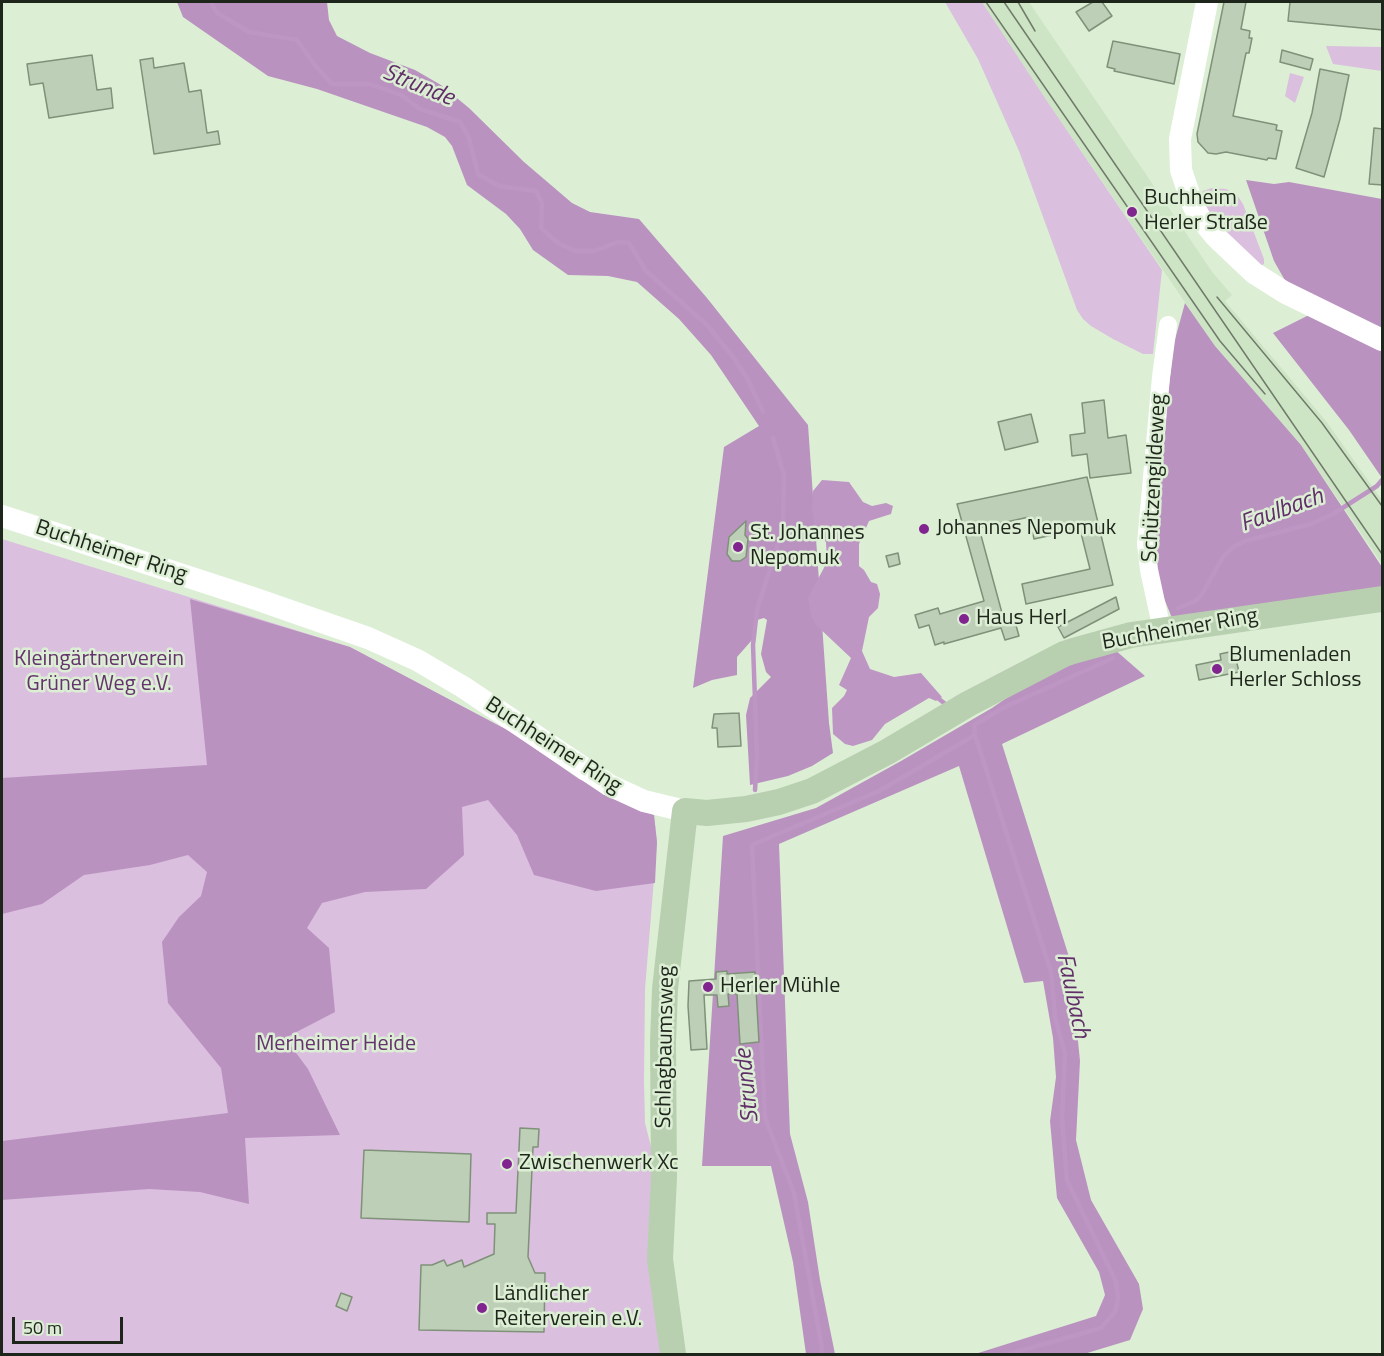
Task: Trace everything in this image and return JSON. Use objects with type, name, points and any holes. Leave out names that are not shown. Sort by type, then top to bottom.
[{"type":"main road","name":"Buchheimer Ring","points":[[685,811],[707,813],[746,809],[779,802],[812,791],[887,752],[968,704],[1064,654],[1131,635],[1383,599]]},
{"type":"main road","name":"Schlagbaumsweg","points":[[673,1354],[660,1259],[664,1178],[663,1042],[665,989],[685,811]]},
{"type":"street","points":[[1207,2],[1180,139],[1181,170],[1192,203],[1200,218],[1216,237],[1254,273],[1284,292],[1383,340]]},
{"type":"street","name":"Schützengildeweg","points":[[1162,630],[1149,570],[1146,544],[1168,324]]},
{"type":"street","name":"Buchheimer Ring","points":[[2,516],[344,628],[393,648],[463,687],[609,784],[644,801],[685,811]]},
{"type":"shaded area","points":[[177,2],[327,2],[329,20],[337,36],[370,53],[415,70],[441,85],[572,203],[590,212],[639,219],[707,298],[808,425],[833,753],[812,766],[788,776],[750,785],[746,715],[750,698],[771,677],[766,672],[761,654],[767,620],[764,618],[757,620],[752,640],[737,657],[737,675],[712,680],[693,688],[724,447],[759,426],[711,355],[679,319],[637,282],[608,276],[568,275],[533,250],[520,229],[506,214],[467,185],[452,146],[445,137],[427,127],[317,89],[268,76],[183,17]]},
{"type":"shaded area","points":[[982,2],[1029,2],[1213,273],[1232,295],[1225,301],[1326,421],[1382,500],[1382,564],[1301,445],[1215,346]]},
{"type":"shaded area","points":[[1246,180],[1274,184],[1289,182],[1382,199],[1382,331],[1287,284],[1274,261]]},
{"type":"shaded area","points":[[1185,303],[1215,346],[1301,445],[1382,567],[1382,587],[1172,618],[1163,596],[1154,554],[1162,447],[1174,343]]},
{"type":"shaded area","points":[[1313,313],[1382,351],[1382,478],[1349,430],[1273,333]]},
{"type":"shaded area","points":[[822,480],[849,482],[863,502],[872,506],[886,503],[893,506],[891,514],[869,521],[859,544],[859,566],[871,582],[877,584],[880,594],[878,608],[869,617],[862,651],[870,669],[894,677],[921,673],[942,697],[936,701],[929,698],[885,724],[872,740],[853,746],[845,744],[833,734],[832,708],[847,690],[839,685],[851,658],[816,625],[811,616],[808,598],[827,562],[826,542],[816,532],[812,509],[813,491]]},
{"type":"shaded area","points":[[190,599],[350,647],[511,732],[579,779],[654,815],[657,842],[655,883],[596,891],[534,875],[517,835],[488,800],[462,807],[464,855],[426,889],[365,892],[322,903],[307,928],[329,948],[335,1012],[285,1038],[308,1069],[340,1135],[245,1138],[249,1204],[200,1192],[149,1189],[2,1200],[2,1141],[228,1113],[221,1068],[168,1003],[162,942],[179,917],[201,896],[207,872],[188,855],[150,865],[84,875],[42,904],[2,914],[2,778],[207,765]]},
{"type":"shaded area","points":[[1114,649],[1145,676],[1002,744],[1070,960],[1080,1061],[1076,1140],[1091,1200],[1139,1284],[1143,1309],[1130,1340],[1084,1354],[975,1354],[1096,1316],[1105,1295],[1099,1272],[1057,1198],[1050,1121],[1056,1077],[1053,1038],[1043,981],[1024,983],[959,766],[779,844],[790,1134],[808,1202],[820,1280],[835,1354],[806,1354],[793,1262],[771,1166],[702,1166],[723,836],[816,808],[992,708],[1021,688],[1081,656]]},
{"type":"green space","points":[[945,2],[982,2],[1162,270],[1153,354],[1143,354],[1113,339],[1091,326],[1077,310],[1019,151],[978,59]]},
{"type":"green space","points":[[1326,46],[1382,47],[1382,71],[1333,64]]},
{"type":"green space","points":[[1290,73],[1304,77],[1295,103],[1285,96]]},
{"type":"green space","points":[[1212,188],[1226,189],[1237,195],[1243,204],[1264,264],[1260,266],[1237,248],[1198,197],[1203,191]]},
{"type":"green space","name":"Merheimer Heide","points":[[2,539],[350,647],[511,732],[579,779],[654,815],[657,842],[645,989],[644,1081],[645,1123],[659,1178],[666,1354],[2,1354]]},
{"type":"building","points":[[1093,2],[1102,2],[1112,16],[1089,31],[1076,12]]},
{"type":"building","points":[[1224,2],[1246,2],[1241,29],[1250,31],[1249,38],[1252,38],[1249,53],[1246,53],[1233,116],[1277,125],[1276,130],[1282,131],[1276,159],[1268,158],[1267,160],[1226,152],[1208,153],[1198,142],[1197,134]]},
{"type":"building","points":[[1290,2],[1383,2],[1383,30],[1288,21]]},
{"type":"building","points":[[1113,41],[1180,54],[1174,84],[1114,71],[1115,69],[1107,67]]},
{"type":"building","points":[[1282,50],[1313,59],[1310,70],[1280,62]]},
{"type":"building","points":[[92,55],[97,90],[111,88],[113,108],[49,118],[43,83],[30,85],[27,64]]},
{"type":"building","points":[[153,58],[154,68],[184,63],[189,92],[201,90],[207,133],[218,131],[220,144],[154,154],[140,60]]},
{"type":"building","points":[[1320,69],[1349,75],[1324,177],[1296,168],[1312,113]]},
{"type":"building","points":[[1374,128],[1383,129],[1383,185],[1369,184]]},
{"type":"building","points":[[1104,400],[1108,438],[1126,435],[1131,473],[1090,478],[1087,454],[1072,456],[1070,435],[1085,433],[1082,403]]},
{"type":"building","points":[[1031,414],[1038,442],[1005,450],[998,422]]},
{"type":"building","points":[[1087,477],[1113,585],[1026,604],[1022,584],[1090,569],[1080,529],[1034,539],[1029,517],[979,528],[1005,624],[1015,622],[1019,636],[1005,640],[1001,628],[935,645],[929,625],[919,628],[915,615],[938,608],[940,614],[984,601],[957,504]]},
{"type":"building","name":"St. Johannes Nepomuk","points":[[746,521],[745,535],[748,539],[746,557],[740,561],[732,561],[727,554],[729,537]]},
{"type":"building","points":[[898,553],[900,564],[889,567],[886,556]]},
{"type":"building","points":[[1116,597],[1119,609],[1064,638],[1058,627]]},
{"type":"building","name":"Blumenladen Herler Schloss","points":[[1234,651],[1239,672],[1199,680],[1196,665],[1221,660],[1220,654]]},
{"type":"building","points":[[739,713],[741,746],[718,747],[717,728],[712,728],[714,714]]},
{"type":"building","points":[[727,971],[727,974],[755,972],[759,1042],[740,1044],[737,994],[728,994],[729,1006],[718,1007],[717,995],[704,995],[707,1049],[691,1050],[689,981],[716,979],[716,972]]},
{"type":"building","name":"Ländlicher Reiterverein e.V.","points":[[520,1128],[539,1129],[538,1147],[533,1147],[528,1257],[535,1273],[545,1273],[544,1332],[419,1330],[421,1265],[432,1265],[444,1260],[447,1266],[462,1260],[464,1267],[494,1254],[495,1224],[487,1224],[487,1213],[516,1213]]},
{"type":"building","points":[[364,1150],[471,1154],[469,1222],[361,1218]]},
{"type":"building","points":[[341,1293],[352,1297],[347,1311],[336,1306]]},
{"type":"waterway","name":"Strunde","points":[[211,2],[217,13],[249,32],[297,40],[332,84],[370,84],[401,95],[420,109],[460,122],[469,138],[478,174],[499,186],[536,191],[542,203],[541,228],[558,243],[576,251],[594,251],[618,242],[629,243],[646,271],[706,324],[734,358],[748,380],[763,412]]},
{"type":"waterway","name":"Strunde","points":[[755,790],[757,755],[753,645],[757,610],[783,528],[784,475],[773,438]]},
{"type":"waterway","name":"Faulbach","points":[[1178,608],[1201,596],[1223,557],[1233,547],[1245,541],[1311,524],[1333,514],[1377,486],[1382,480]]},
{"type":"waterway","name":"Faulbach","points":[[1009,1354],[1101,1328],[1115,1312],[1118,1299],[1116,1282],[1067,1180],[1062,1118],[1065,1053],[1055,1018],[1051,972],[975,735],[974,725],[1005,707],[1113,658]]},
{"type":"waterway","points":[[939,699],[944,703]]},
{"type":"waterway","name":"Strunde","points":[[821,1354],[822,1348],[794,1193],[765,1118],[752,845],[879,791],[975,735]]},
{"type":"tram line","points":[[986,2],[1220,341],[1265,394]]},
{"type":"tram line","points":[[1004,2],[1382,554]]},
{"type":"tram line","points":[[1018,2],[1035,31]]},
{"type":"tram line","points":[[1217,297],[1322,423],[1382,506]]},
{"type":"place","name":"Buchheim Herler Straße","points":[[1132,212]]},
{"type":"place","name":"Johannes Nepomuk","points":[[924,529]]},
{"type":"place","name":"St. Johannes Nepomuk","points":[[738,547]]},
{"type":"place","name":"Haus Herl","points":[[964,619]]},
{"type":"place","name":"Blumenladen Herler Schloss","points":[[1217,669]]},
{"type":"place","name":"Herler Mühle","points":[[708,987]]},
{"type":"place","name":"Zwischenwerk Xc","points":[[507,1164]]},
{"type":"place","name":"Ländlicher Reiterverein e.V.","points":[[482,1308]]},
{"type":"park label","name":"Kleingärtnerverein Grüner Weg e.V.","points":[[99,672]]}]
